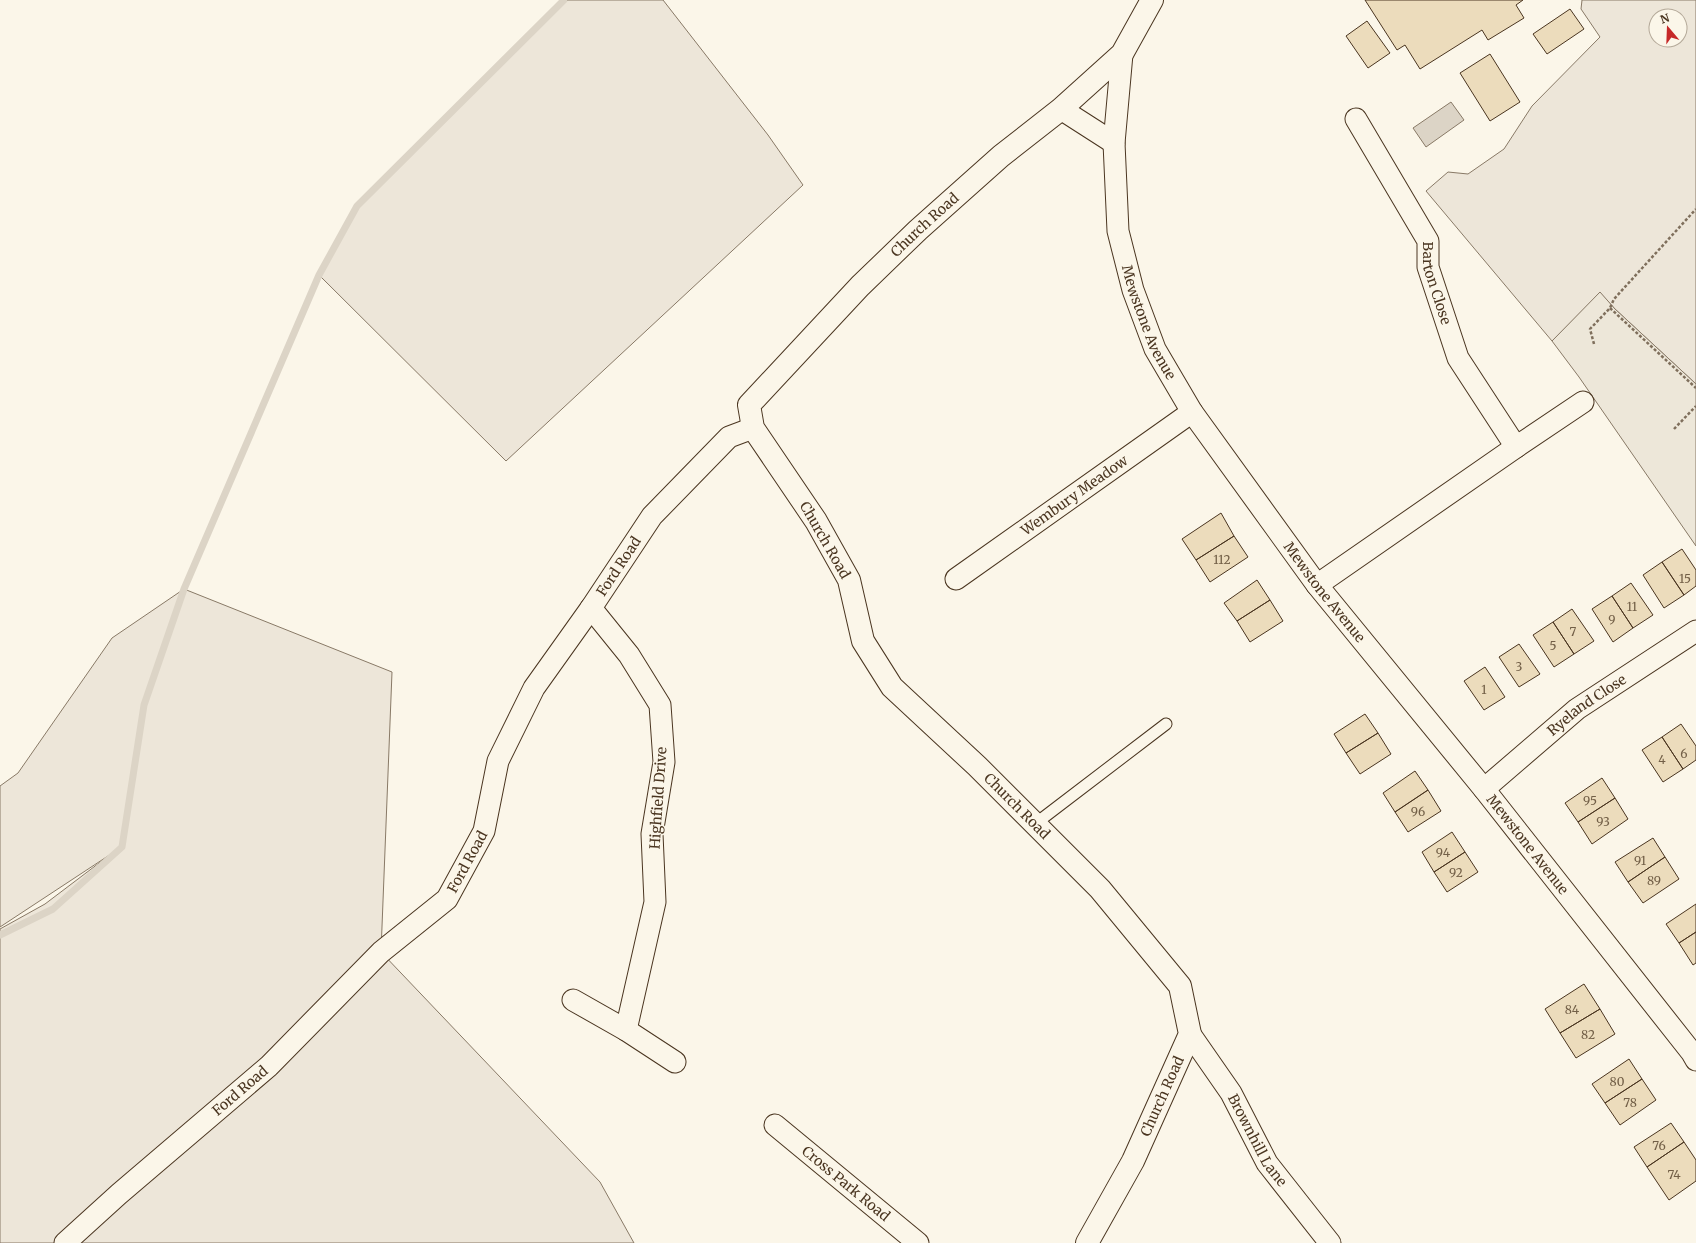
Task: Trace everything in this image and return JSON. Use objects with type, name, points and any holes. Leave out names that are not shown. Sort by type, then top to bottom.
[{"type":"street","name":"Church Road","points":[[1087,1243],[1133,1161],[1190,1034],[1180,986],[1100,889],[977,766],[892,687],[863,641],[849,580],[816,521],[753,428],[749,405],[860,286],[918,230],[1001,156],[1061,109],[1122,54],[1152,0]]},
{"type":"street","name":"Mewstone Avenue","points":[[1122,54],[1114,143],[1118,231],[1133,290],[1155,349],[1192,412],[1317,585],[1484,789],[1695,1055]]},
{"type":"street","points":[[1061,109],[1114,143]]},
{"type":"street","name":"Barton Close","points":[[1356,119],[1428,241],[1428,267],[1458,358],[1516,447]]},
{"type":"street","points":[[1317,585],[1583,402]]},
{"type":"street","name":"Wembury Meadow","points":[[956,579],[1192,412]]},
{"type":"street","name":"Ford Road","points":[[65,1243],[118,1194],[269,1066],[381,952],[447,898],[484,831],[498,761],[534,688],[591,608],[652,516],[730,437],[753,428]]},
{"type":"street","name":"Highfield Drive","points":[[591,608],[629,655],[660,705],[664,762],[652,834],[655,902],[626,1030]]},
{"type":"street","name":"Ryeland Close","points":[[1484,789],[1577,709],[1696,631]]},
{"type":"street","points":[[573,1000],[626,1030],[675,1062]]},
{"type":"street","name":"Brownhill Lane","points":[[1190,1034],[1231,1093],[1267,1163],[1330,1243]]},
{"type":"street","name":"Cross Park Road","points":[[775,1125],[918,1243]]},
{"type":"lane","points":[[1035,824],[1166,724]]},
{"type":"path","points":[[1594,344],[1590,329],[1610,308],[1614,299],[1696,210]]},
{"type":"path","points":[[1610,308],[1696,388]]},
{"type":"path","points":[[1674,429],[1696,406]]},
{"type":"shaded area","points":[[568,0],[663,0],[768,135],[803,185],[506,461],[319,275],[357,206]]},
{"type":"shaded area","points":[[1582,0],[1696,0],[1696,384],[1615,309],[1600,293],[1552,341],[1426,191],[1448,172],[1468,174],[1504,149],[1532,106],[1600,37],[1581,9]]},
{"type":"shaded area","points":[[1451,102],[1464,120],[1426,147],[1413,128]]},
{"type":"shaded area","points":[[1600,292],[1615,309],[1696,384],[1696,546],[1579,377],[1552,341]]},
{"type":"shaded area","points":[[184,589],[392,672],[381,952],[600,1182],[634,1243],[0,1243],[0,929],[45,904],[111,854],[0,927],[0,786],[18,773],[112,638]]},
{"type":"building","points":[[1365,0],[1523,0],[1516,5],[1524,18],[1488,40],[1482,30],[1420,69],[1405,45],[1397,50]]},
{"type":"building","points":[[1570,9],[1584,29],[1547,54],[1533,34]]},
{"type":"building","points":[[1367,21],[1390,53],[1368,68],[1346,36]]},
{"type":"building","points":[[1490,54],[1520,102],[1490,121],[1460,73]]},
{"type":"building","points":[[1221,513],[1234,536],[1196,560],[1182,539]]},
{"type":"building","points":[[1234,536],[1248,557],[1210,582],[1196,560]]},
{"type":"building","points":[[1682,549],[1696,570],[1696,586],[1684,595],[1662,562]]},
{"type":"building","points":[[1662,562],[1684,595],[1664,608],[1643,575]]},
{"type":"building","points":[[1257,580],[1270,600],[1237,621],[1224,603]]},
{"type":"building","points":[[1631,583],[1653,615],[1633,628],[1612,596]]},
{"type":"building","points":[[1612,596],[1633,628],[1613,642],[1592,609]]},
{"type":"building","points":[[1270,600],[1283,621],[1250,642],[1237,621]]},
{"type":"building","points":[[1572,609],[1594,641],[1574,654],[1553,622]]},
{"type":"building","points":[[1553,622],[1574,654],[1554,667],[1533,635]]},
{"type":"building","points":[[1519,644],[1540,674],[1519,687],[1499,657]]},
{"type":"building","points":[[1485,667],[1505,697],[1484,710],[1464,681]]},
{"type":"building","points":[[1365,714],[1378,733],[1346,753],[1334,734]]},
{"type":"building","points":[[1681,724],[1696,746],[1696,760],[1683,769],[1662,737]]},
{"type":"building","points":[[1378,733],[1391,754],[1360,774],[1346,753]]},
{"type":"building","points":[[1662,737],[1683,769],[1663,782],[1642,750]]},
{"type":"building","points":[[1415,771],[1428,790],[1395,812],[1383,793]]},
{"type":"building","points":[[1602,778],[1615,798],[1578,822],[1565,803]]},
{"type":"building","points":[[1428,790],[1441,811],[1408,832],[1395,812]]},
{"type":"building","points":[[1615,798],[1628,819],[1592,844],[1578,822]]},
{"type":"building","points":[[1452,832],[1465,852],[1434,872],[1422,852]]},
{"type":"building","points":[[1653,838],[1665,857],[1628,882],[1615,862]]},
{"type":"building","points":[[1465,852],[1478,872],[1447,892],[1434,872]]},
{"type":"building","points":[[1665,857],[1679,879],[1643,903],[1628,882]]},
{"type":"building","points":[[1696,904],[1696,932],[1679,943],[1666,924]]},
{"type":"building","points":[[1696,932],[1696,963],[1693,965],[1679,943]]},
{"type":"building","points":[[1584,984],[1600,1009],[1560,1033],[1545,1009]]},
{"type":"building","points":[[1600,1009],[1615,1034],[1576,1058],[1560,1033]]},
{"type":"building","points":[[1629,1059],[1642,1079],[1605,1103],[1592,1084]]},
{"type":"building","points":[[1642,1079],[1656,1100],[1620,1125],[1605,1103]]},
{"type":"building","points":[[1671,1123],[1684,1142],[1647,1167],[1634,1147]]},
{"type":"building","points":[[1684,1142],[1696,1160],[1696,1181],[1669,1200],[1647,1167]]},
{"type":"waterway","points":[[0,935],[53,909],[122,847],[144,705],[184,589],[319,275],[357,206],[564,0]]}]
